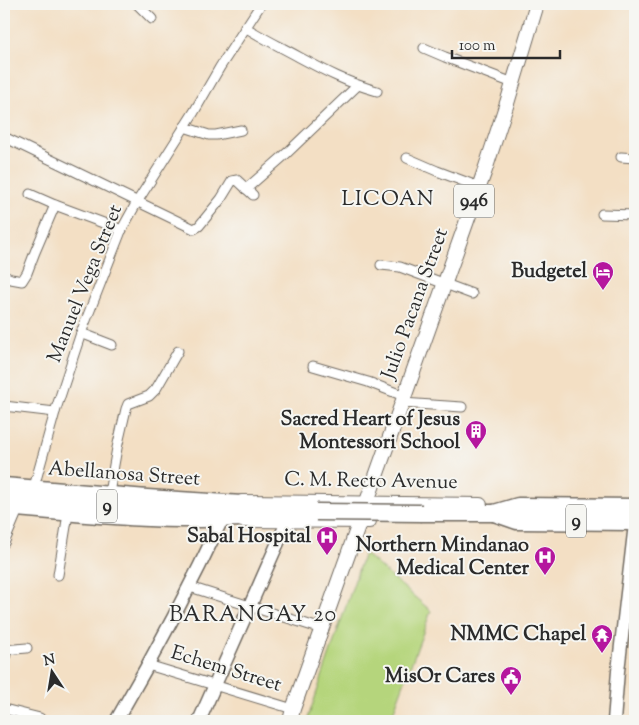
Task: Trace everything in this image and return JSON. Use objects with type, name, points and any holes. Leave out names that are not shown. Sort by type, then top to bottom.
[{"type":"highway","name":"C. M. Recto Avenue","points":[[4,497],[223,516],[319,516],[422,512],[518,513],[635,507]]},
{"type":"highway","name":"C. M. Recto Avenue","points":[[518,513],[635,523]]},
{"type":"main road","name":"Julio Pacana Street","points":[[291,715],[479,187],[537,4]]},
{"type":"main road","name":"C. M. Recto Avenue","points":[[242,502],[367,504],[518,513]]},
{"type":"main road","points":[[223,516],[242,502]]},
{"type":"main road","name":"C. M. Recto Avenue","points":[[223,516],[242,520],[288,520],[319,516],[361,520],[518,513]]},
{"type":"main road","points":[[319,516],[355,539]]},
{"type":"street","points":[[137,4],[152,19]]},
{"type":"street","name":"Manuel Vega Street","points":[[34,487],[55,412],[81,333],[122,230],[137,202],[260,4]]},
{"type":"street","points":[[245,27],[258,36],[335,76],[357,86],[377,91]]},
{"type":"street","points":[[424,48],[513,83]]},
{"type":"street","points":[[4,137],[194,229],[221,199],[232,181],[237,180],[250,192],[287,153],[357,86]]},
{"type":"street","points":[[184,128],[208,135],[241,130]]},
{"type":"street","points":[[621,157],[635,158]]},
{"type":"street","points":[[407,158],[479,187]]},
{"type":"street","points":[[30,194],[55,206],[122,230]]},
{"type":"street","points":[[4,276],[22,281],[28,273],[55,206]]},
{"type":"street","points":[[602,214],[635,215]]},
{"type":"street","points":[[381,265],[400,267],[472,294]]},
{"type":"street","points":[[81,333],[112,345]]},
{"type":"street","points":[[109,493],[117,448],[128,404],[149,396],[156,389],[178,351]]},
{"type":"street","points":[[313,366],[368,382],[403,400],[462,407]]},
{"type":"street","points":[[4,406],[55,412]]},
{"type":"street","name":"Abellanosa Street","points":[[4,484],[242,502]]},
{"type":"street","points":[[4,509],[147,521],[223,516],[190,587],[116,721]]},
{"type":"street","points":[[4,543],[18,510]]},
{"type":"street","points":[[58,575],[68,514]]},
{"type":"street","points":[[199,721],[288,520]]},
{"type":"street","points":[[614,721],[635,523]]},
{"type":"street","points":[[190,587],[322,629]]},
{"type":"street","points":[[4,679],[5,650],[27,648]]},
{"type":"street","name":"Echem Street","points":[[148,665],[215,685],[291,715]]},
{"type":"street","points":[[4,710],[40,718]]},
{"type":"green space","points":[[364,553],[431,611],[390,721],[307,721]]},
{"type":"place","name":"Budgetel","points":[[603,291]]},
{"type":"place","name":"Sacred Heart of Jesus Montessori School","points":[[476,450]]},
{"type":"place","name":"Sabal Hospital","points":[[327,556]]},
{"type":"place","name":"Northern Mindanao Medical Center","points":[[545,576]]},
{"type":"place","name":"NMMC Chapel","points":[[602,654]]},
{"type":"place","name":"MisOr Cares","points":[[511,696]]},
{"type":"district","name":"LICOAN","points":[[388,200]]},
{"type":"district","name":"BARANGAY 20","points":[[253,616]]}]
